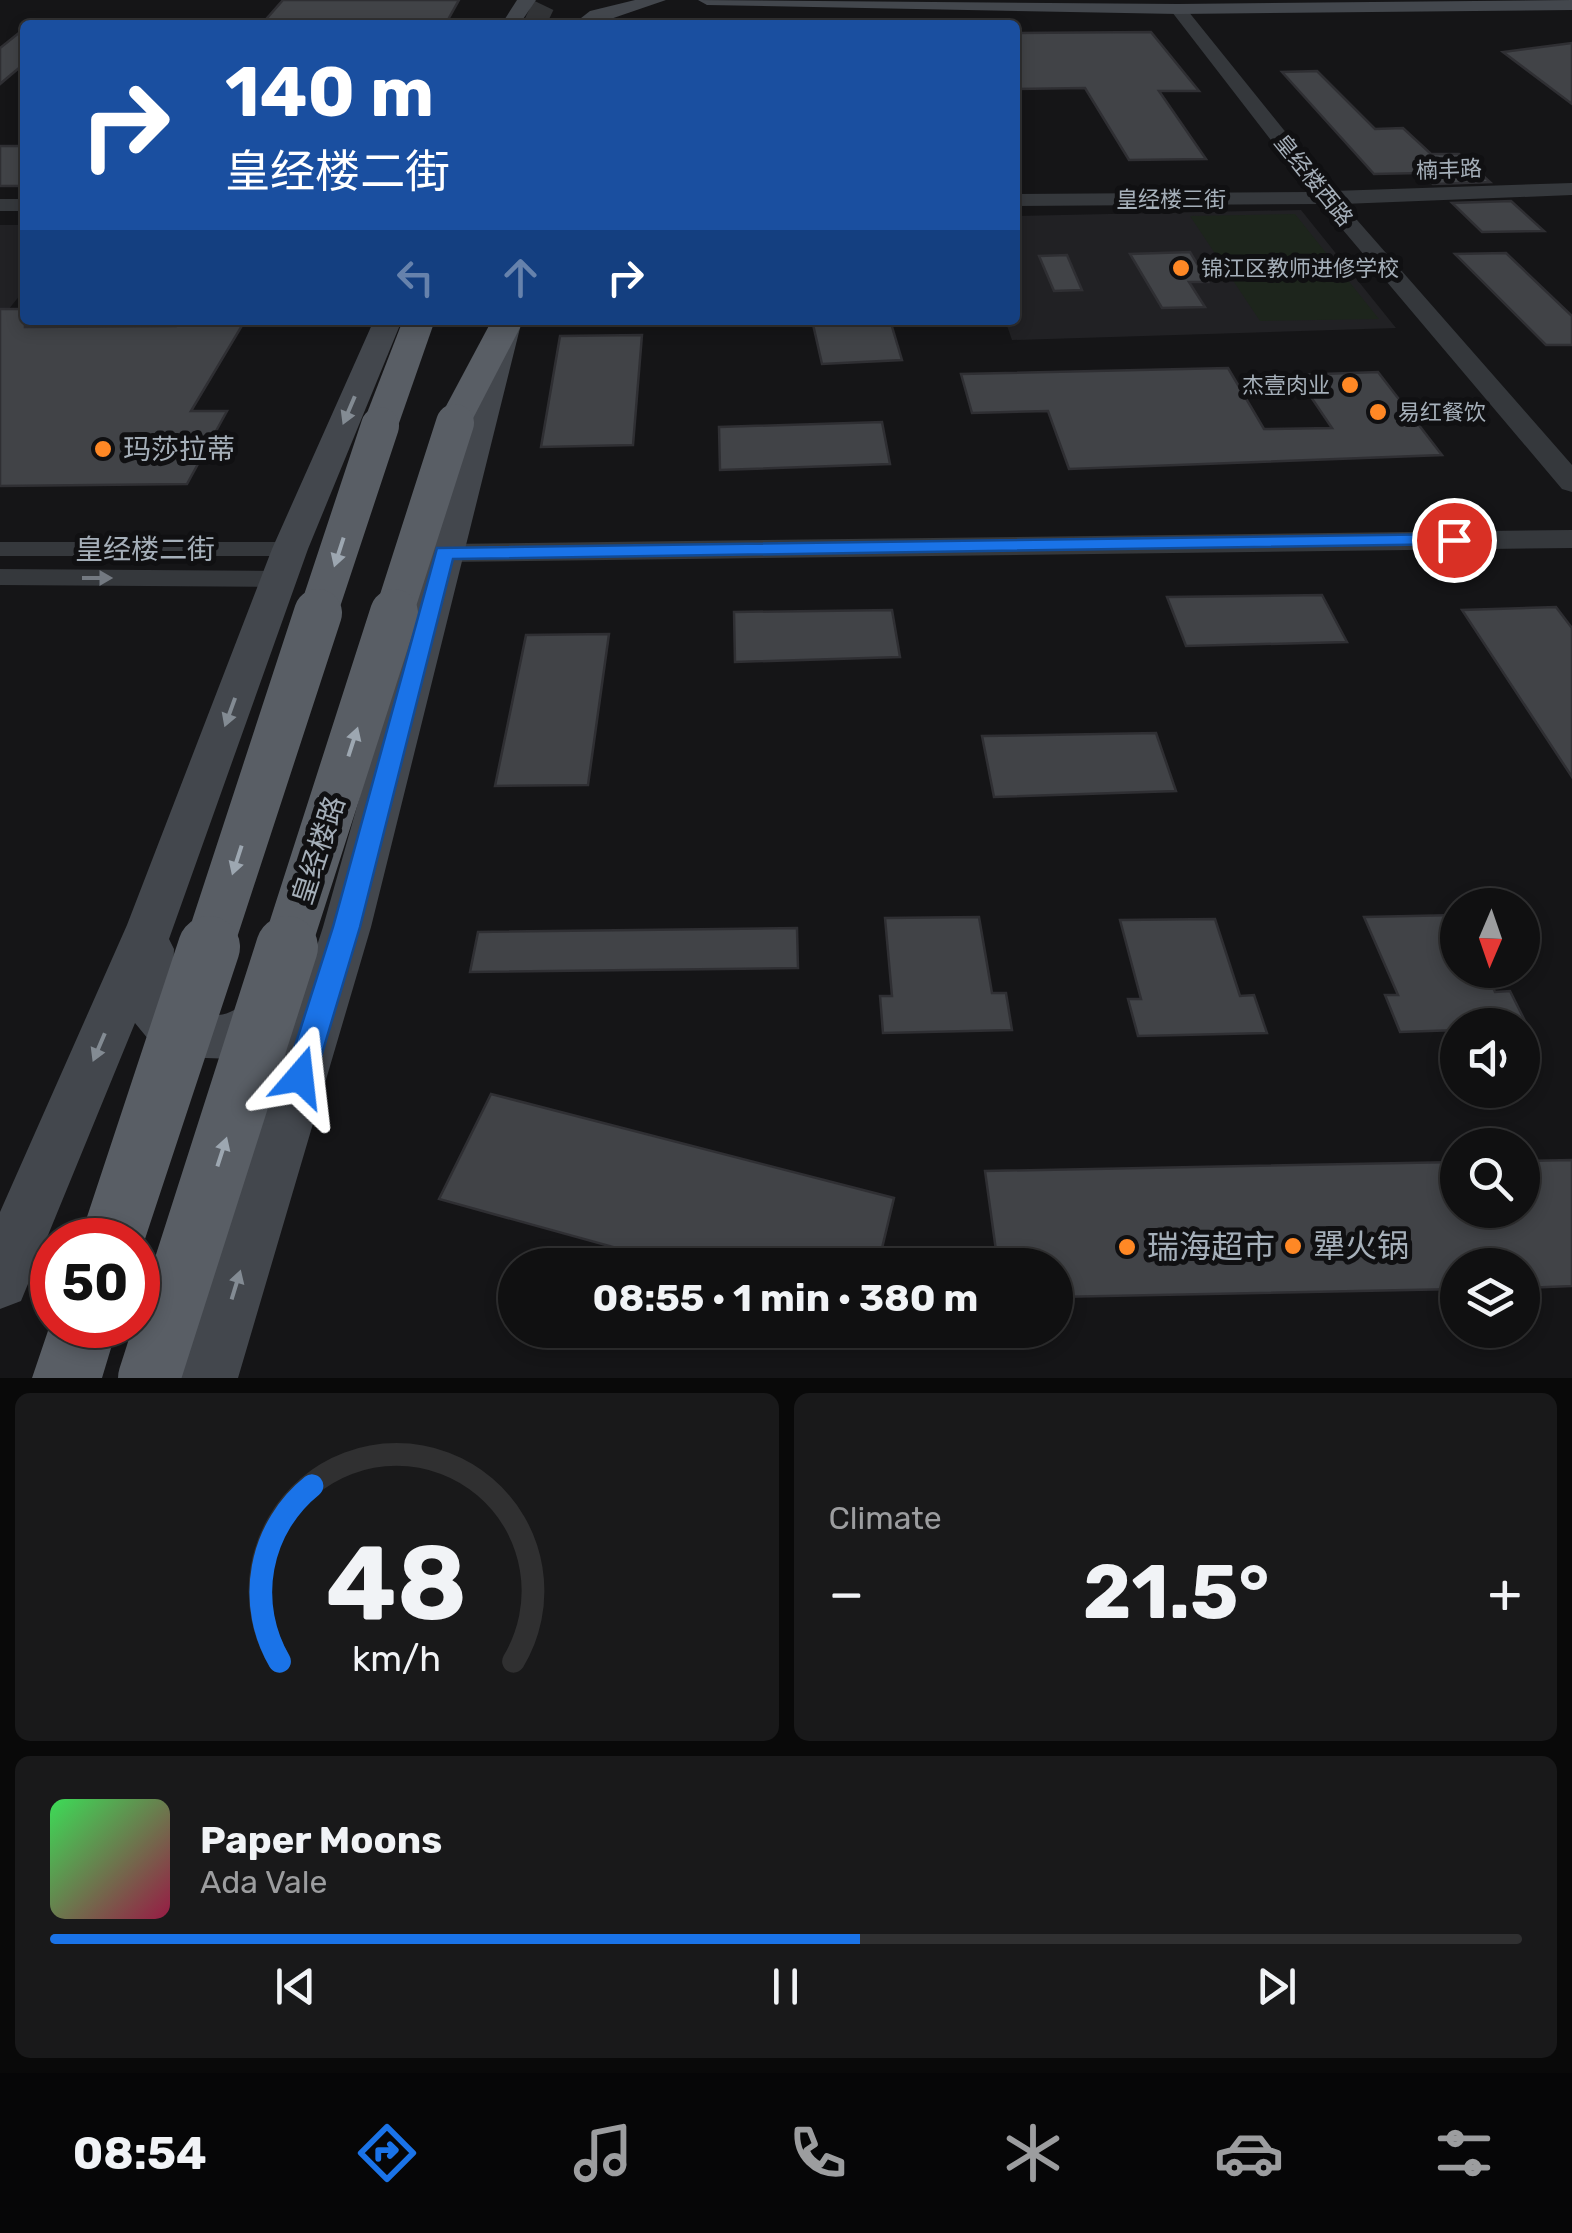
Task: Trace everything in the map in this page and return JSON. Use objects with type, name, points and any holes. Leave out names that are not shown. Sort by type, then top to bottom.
[{"type":"highway","points":[[119,1218],[380,426],[409,325]]},
{"type":"highway","name":"皇经楼路","points":[[150,1378],[455,423],[475,325]]},
{"type":"highway","points":[[455,423],[505,325]]},
{"type":"highway","points":[[67,1378],[77,1348]]},
{"type":"main road","points":[[498,0],[517,12]]},
{"type":"main road","points":[[589,20],[657,0]]},
{"type":"main road","points":[[708,0],[1178,8],[1572,5]]},
{"type":"main road","points":[[0,1280],[151,925],[284,564],[408,325]]},
{"type":"main road","points":[[207,1378],[347,927],[507,325]]},
{"type":"main road","points":[[151,925],[146,1001],[176,1035],[235,1036],[299,993],[347,927]]},
{"type":"street","name":"皇经楼西路","points":[[1178,8],[1327,198],[1572,484]]},
{"type":"street","name":"楠丰路","points":[[1327,198],[1572,189]]},
{"type":"street","name":"皇经楼三街","points":[[1020,200],[1327,198]]},
{"type":"street","points":[[444,553],[1572,539]]},
{"type":"street","name":"皇经楼二街","points":[[0,549],[284,564]]},
{"type":"street","name":"皇经楼二街","points":[[0,577],[284,564]]},
{"type":"shaded area","name":"锦江区教师进修学校","points":[[1301,210],[1396,328],[1012,340],[1007,325],[1020,325],[1020,216]]},
{"type":"shaded area","points":[[1295,214],[1379,319],[1260,321],[1190,216]]},
{"type":"shaded area","points":[[0,225],[20,225],[20,295],[0,320]]},
{"type":"building","points":[[283,0],[459,0],[448,20],[265,20]]},
{"type":"building","points":[[20,32],[20,67],[0,84],[0,48]]},
{"type":"building","points":[[1151,32],[1199,91],[1159,91],[1206,159],[1129,160],[1085,88],[1020,89],[1020,33]]},
{"type":"building","points":[[1572,43],[1572,104],[1503,52]]},
{"type":"building","points":[[1317,71],[1375,129],[1403,128],[1431,154],[1459,154],[1490,182],[1433,184],[1421,173],[1374,174],[1282,72]]},
{"type":"building","points":[[0,146],[20,146],[20,186],[0,186]]},
{"type":"building","points":[[1511,201],[1544,231],[1482,232],[1452,203]]},
{"type":"building","points":[[1190,252],[1208,282],[1189,282],[1205,307],[1162,308],[1130,254]]},
{"type":"building","points":[[1506,253],[1572,316],[1572,345],[1546,345],[1455,254]]},
{"type":"building","points":[[1067,255],[1082,290],[1054,291],[1039,256]]},
{"type":"building","points":[[0,309],[20,309],[20,325],[25,327],[242,325],[191,411],[227,411],[187,484],[0,486]]},
{"type":"building","points":[[813,325],[892,325],[902,360],[822,364]]},
{"type":"building","points":[[642,335],[633,445],[541,447],[560,336]]},
{"type":"building","points":[[1228,368],[1264,429],[1332,428],[1296,375],[1378,372],[1442,455],[1069,469],[1048,411],[972,413],[961,374]]},
{"type":"building","points":[[882,422],[890,464],[720,470],[719,427]]},
{"type":"building","points":[[1322,595],[1347,642],[1186,646],[1167,597]]},
{"type":"building","points":[[1556,607],[1572,628],[1572,777],[1462,610]]},
{"type":"building","points":[[892,610],[900,657],[735,662],[734,612]]},
{"type":"building","points":[[609,634],[588,785],[495,786],[526,635]]},
{"type":"building","points":[[1156,733],[1176,791],[994,797],[982,736]]},
{"type":"building","points":[[1440,915],[1440,988],[1510,991],[1518,1008],[1440,1008],[1440,1031],[1400,1032],[1385,995],[1398,995],[1364,917]]},
{"type":"building","points":[[979,917],[992,993],[1006,993],[1012,1030],[883,1033],[880,996],[892,996],[885,918]]},
{"type":"building","points":[[1215,919],[1240,996],[1254,995],[1267,1033],[1138,1036],[1128,999],[1141,999],[1120,920]]},
{"type":"building","points":[[797,928],[798,968],[470,972],[478,932]]},
{"type":"building","points":[[491,1094],[894,1198],[882,1248],[616,1248],[439,1199]]},
{"type":"building","points":[[1572,1160],[1572,1286],[1540,1287],[1540,1248],[1440,1248],[1440,1289],[1073,1297],[1073,1248],[996,1248],[985,1171],[1440,1162],[1440,1228],[1540,1228],[1540,1161]]},
{"type":"tunnel","points":[[536,20],[546,0]]},
{"type":"place","name":"锦江区教师进修学校","points":[[1181,268]]},
{"type":"place","name":"杰壹肉业","points":[[1350,385]]},
{"type":"place","name":"易红餐饮","points":[[1378,412]]},
{"type":"place","name":"玛莎拉蒂","points":[[103,449]]},
{"type":"place","name":"犟火锅","points":[[1293,1246]]},
{"type":"place","name":"瑞海超市","points":[[1127,1247]]},
{"type":"route","points":[[300,1077],[347,927],[444,553],[1454,540]]}]
